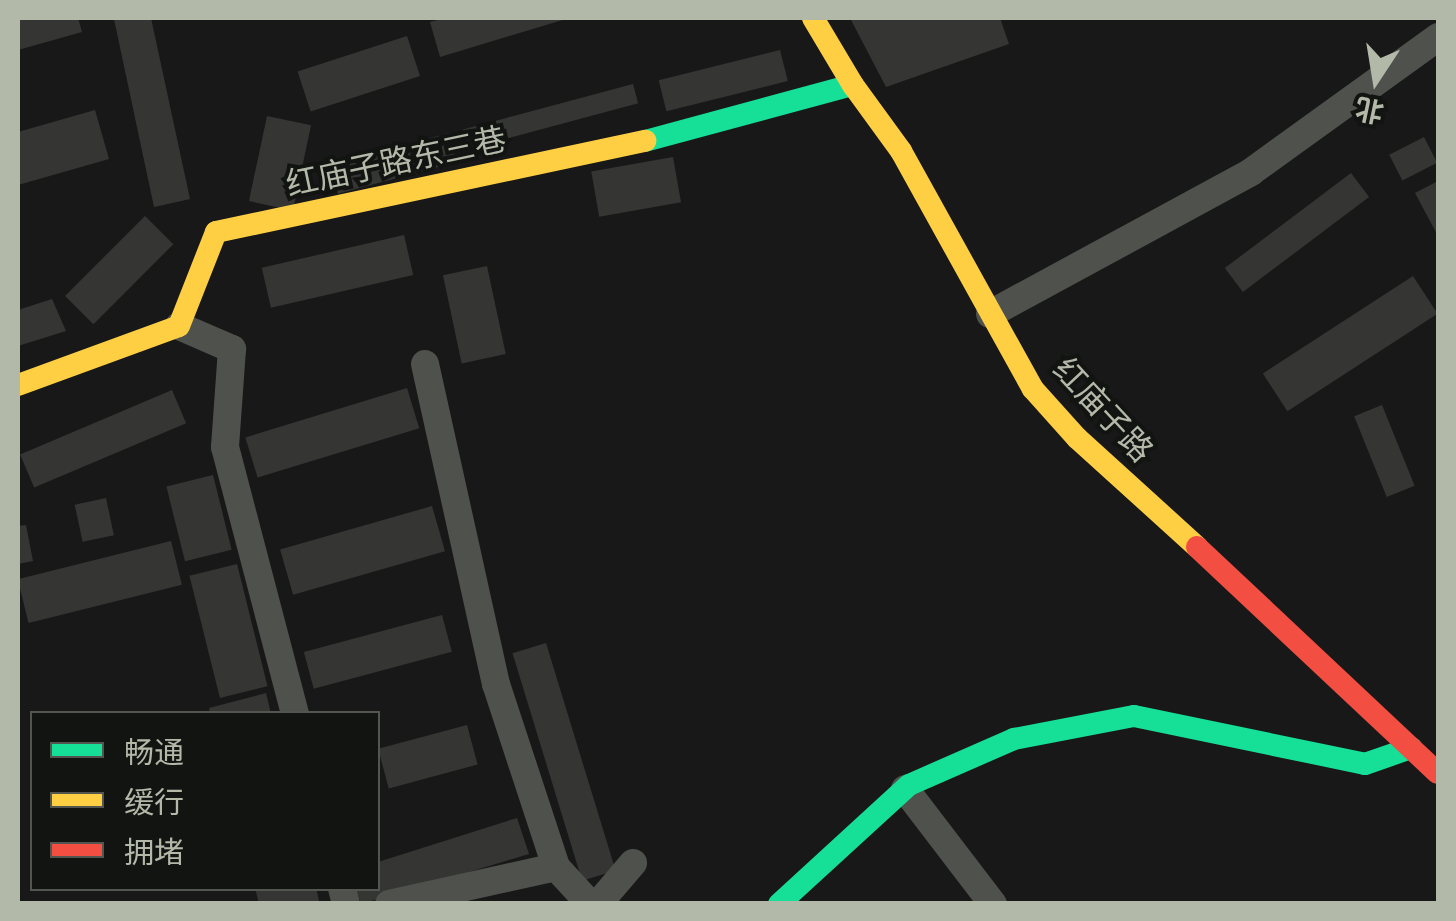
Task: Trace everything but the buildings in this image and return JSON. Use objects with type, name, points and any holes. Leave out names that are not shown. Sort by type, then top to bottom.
[{"type":"street","name":"红庙子路","points":[[813,18],[853,86],[901,151],[1034,388],[1077,438],[1303,642],[1438,773]]},
{"type":"street","points":[[990,314],[1251,172],[1438,36],[1431,18]]},
{"type":"street","name":"红庙子路东三巷","points":[[179,326],[216,232],[703,129],[853,86]]},
{"type":"street","points":[[18,385],[179,326],[232,349],[224,448],[295,711]]},
{"type":"street","points":[[426,364],[479,621],[556,868],[594,904],[632,863]]},
{"type":"street","points":[[780,904],[904,788],[1014,740],[1134,716],[1365,764],[1411,748]]},
{"type":"street","points":[[904,788],[992,904]]},
{"type":"street","points":[[389,904],[556,868]]},
{"type":"traffic: fast","points":[[645,141],[853,85]]},
{"type":"traffic: fast","points":[[779,904],[909,785],[1014,739],[1134,716],[1365,764],[1411,748]]},
{"type":"traffic: slow","points":[[813,18],[853,85],[901,151],[1033,389],[1077,438],[1197,547]]},
{"type":"traffic: slow","points":[[18,385],[179,326],[216,232],[645,141]]},
{"type":"traffic: jam","points":[[1197,547],[1438,773]]}]
